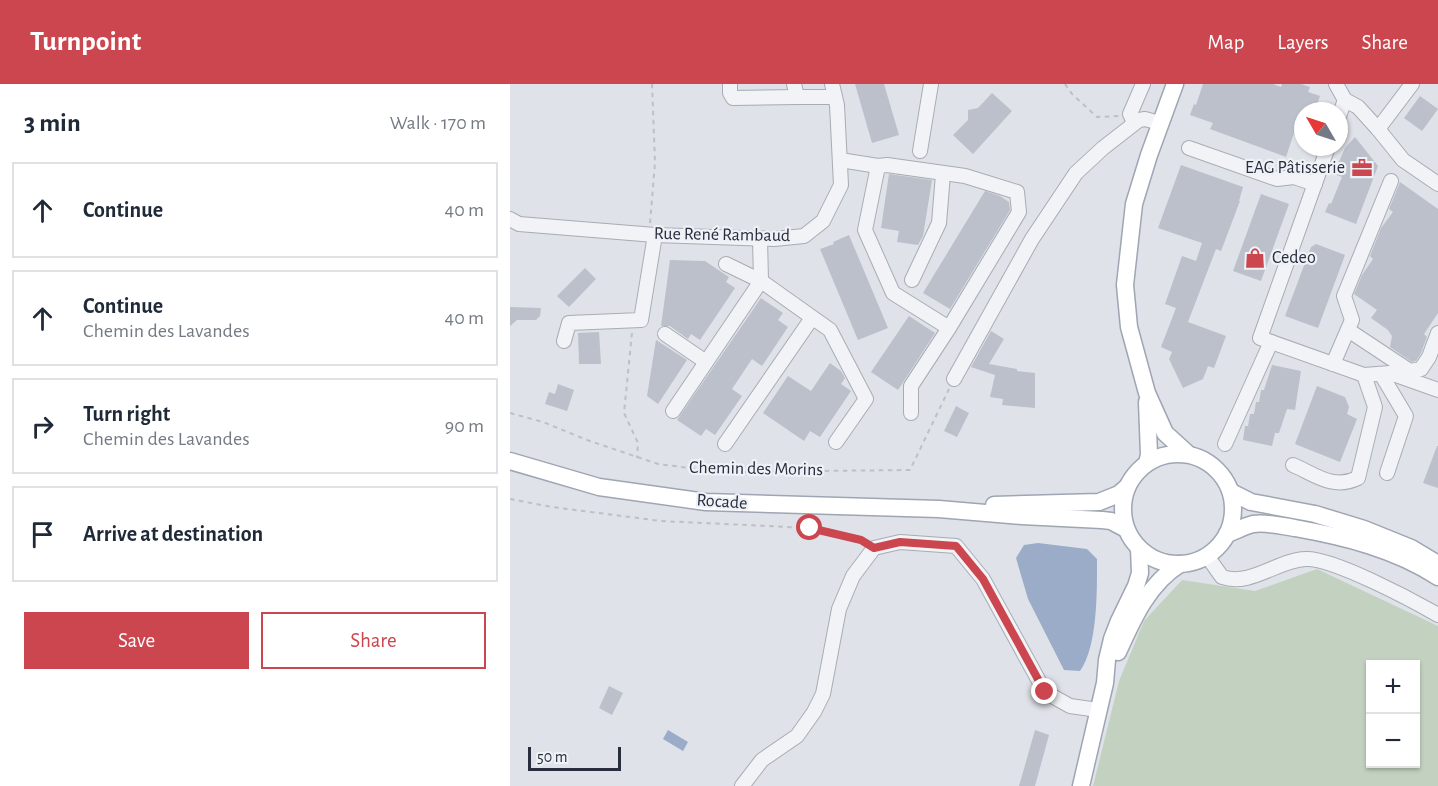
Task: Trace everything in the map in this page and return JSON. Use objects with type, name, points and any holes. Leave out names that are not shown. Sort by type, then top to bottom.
[{"type":"main road","points":[[1175,84],[1134,204],[1125,285],[1129,327],[1147,393],[1165,433],[1188,454],[1206,461],[1221,474],[1231,492],[1233,506],[1232,520],[1219,547],[1194,562],[1165,563],[1139,548],[1126,529],[1123,515],[1124,501],[1127,487],[1147,463],[1167,455],[1188,454]]},
{"type":"main road","points":[[1147,393],[1149,455],[1147,463]]},
{"type":"main road","name":"Rocade","points":[[510,462],[598,487],[706,502],[939,509],[1112,521],[1126,529]]},
{"type":"main road","name":"Rocade","points":[[939,509],[1029,503],[1099,502],[1119,495],[1127,487]]},
{"type":"main road","points":[[1231,492],[1251,502],[1315,514],[1364,529],[1411,548],[1438,564]]},
{"type":"main road","points":[[1227,534],[1252,524],[1268,524],[1320,533],[1377,548],[1438,577]]},
{"type":"main road","points":[[1081,786],[1105,683],[1112,639],[1140,573],[1139,548]]},
{"type":"main road","points":[[1105,683],[1144,601],[1164,576],[1180,564]]},
{"type":"street","points":[[729,84],[733,98],[795,91],[833,90]]},
{"type":"street","points":[[920,150],[931,84]]},
{"type":"street","points":[[954,379],[1032,239],[1076,173],[1132,119],[1143,84]]},
{"type":"street","points":[[1336,84],[1345,100],[1358,107],[1403,160],[1438,184]]},
{"type":"street","points":[[1378,129],[1412,84]]},
{"type":"street","name":"Rue René Rambaud","points":[[510,219],[519,224],[652,235],[760,238],[804,236],[823,221],[841,185],[837,105],[833,90]]},
{"type":"street","points":[[1132,119],[1145,119],[1160,123]]},
{"type":"street","points":[[1188,148],[1277,179],[1294,177],[1315,184]]},
{"type":"street","points":[[1325,156],[1260,338],[1364,375],[1401,376],[1438,390]]},
{"type":"street","points":[[840,160],[965,176],[1017,192],[1019,212],[911,386],[911,413]]},
{"type":"street","points":[[878,166],[865,230],[893,293],[949,328]]},
{"type":"street","points":[[912,280],[939,223],[944,174]]},
{"type":"street","points":[[1333,364],[1352,320],[1344,296],[1391,181]]},
{"type":"street","points":[[564,341],[569,323],[641,320],[652,235]]},
{"type":"street","points":[[673,411],[761,281],[760,238]]},
{"type":"street","points":[[726,264],[761,281],[830,330],[866,399],[836,442]]},
{"type":"street","points":[[725,444],[812,318]]},
{"type":"street","points":[[1348,330],[1410,371],[1421,369],[1438,333]]},
{"type":"street","points":[[665,333],[706,362]]},
{"type":"street","points":[[1225,444],[1271,342]]},
{"type":"street","points":[[1382,374],[1406,416],[1387,473]]},
{"type":"street","points":[[1293,465],[1331,483],[1346,484],[1358,478],[1375,406],[1364,375]]},
{"type":"street","points":[[742,786],[762,760],[798,736],[814,712],[823,694],[839,609],[853,576],[874,548],[900,542],[956,546],[983,579],[1045,692],[1070,706],[1098,710]]},
{"type":"street","points":[[1207,556],[1222,577],[1240,580],[1293,560],[1330,562],[1438,615]]},
{"type":"path","points":[[652,84],[655,163],[652,235]]},
{"type":"path","points":[[1065,84],[1072,94],[1097,117],[1132,119]]},
{"type":"path","points":[[637,458],[638,443],[624,413],[632,333],[641,320]]},
{"type":"path","name":"Chemin des Morins","points":[[510,413],[543,422],[658,464],[722,472],[910,470],[954,379]]},
{"type":"path","points":[[510,499],[552,507],[660,521],[810,528],[861,540],[874,548]]},
{"type":"green space","points":[[1317,569],[1438,626],[1438,786],[1093,786],[1119,681],[1144,621],[1182,580],[1255,591]]},
{"type":"water","points":[[1038,543],[1087,549],[1097,559],[1093,633],[1086,660],[1080,671],[1064,670],[1028,599],[1016,558],[1024,545]]},
{"type":"water","points":[[668,730],[688,742],[683,751],[663,739]]},
{"type":"building","points":[[855,84],[884,84],[899,135],[872,143]]},
{"type":"building","points":[[1203,84],[1273,84],[1281,87],[1282,84],[1301,84],[1310,87],[1308,92],[1320,96],[1318,102],[1294,102],[1294,133],[1286,157],[1210,129],[1213,123],[1190,115],[1194,104],[1196,105]]},
{"type":"building","points":[[992,93],[1012,111],[973,154],[953,135],[968,120],[968,110],[978,108]]},
{"type":"building","points":[[1420,96],[1438,109],[1422,131],[1404,118]]},
{"type":"building","points":[[1355,137],[1378,166],[1356,224],[1325,212],[1329,203],[1331,204],[1342,177],[1337,175],[1341,166],[1338,164],[1342,156],[1348,156],[1348,145]]},
{"type":"building","points":[[1181,165],[1243,187],[1221,251],[1216,249],[1188,322],[1226,336],[1214,368],[1208,366],[1203,379],[1183,388],[1169,359],[1172,352],[1161,347],[1176,308],[1165,304],[1182,256],[1196,261],[1202,243],[1158,228]]},
{"type":"building","points":[[889,174],[932,180],[923,236],[918,245],[897,242],[899,231],[881,228]]},
{"type":"building","points":[[1400,182],[1438,209],[1438,313],[1424,334],[1427,337],[1421,353],[1416,361],[1412,362],[1390,347],[1392,336],[1388,330],[1371,318],[1377,310],[1354,294],[1362,275],[1373,259],[1370,256],[1381,228],[1393,212],[1389,209]]},
{"type":"building","points":[[985,191],[1009,202],[1010,210],[950,309],[923,293]]},
{"type":"building","points":[[1261,194],[1289,204],[1261,281],[1233,271]]},
{"type":"building","points":[[849,235],[888,328],[858,340],[820,249]]},
{"type":"building","points":[[1316,244],[1345,255],[1318,328],[1285,316],[1311,247]]},
{"type":"building","points":[[670,260],[705,261],[729,277],[726,282],[735,288],[700,340],[691,334],[688,339],[670,326],[661,326]]},
{"type":"building","points":[[585,268],[596,279],[569,307],[557,296]]},
{"type":"building","points":[[761,298],[783,313],[778,320],[788,327],[762,366],[752,359],[732,389],[742,396],[715,435],[706,429],[701,436],[677,420]]},
{"type":"building","points":[[510,307],[541,308],[540,316],[536,320],[517,320],[510,326]]},
{"type":"building","points":[[909,316],[935,333],[898,390],[871,372]]},
{"type":"building","points":[[991,331],[1004,339],[989,364],[1035,373],[1035,408],[1002,405],[1003,399],[990,397],[995,375],[971,367]]},
{"type":"building","points":[[599,332],[601,364],[579,364],[578,333]]},
{"type":"building","points":[[656,340],[687,360],[658,404],[647,396]]},
{"type":"building","points":[[830,363],[841,371],[845,378],[841,384],[851,391],[820,437],[810,431],[804,441],[763,413],[788,376],[811,391]]},
{"type":"building","points":[[1272,365],[1301,371],[1295,410],[1287,409],[1279,433],[1275,433],[1272,446],[1243,440],[1245,426],[1248,426],[1250,414],[1254,414],[1256,402],[1259,402],[1261,390],[1264,390]]},
{"type":"building","points":[[558,384],[574,390],[567,411],[545,404],[549,392],[555,394]]},
{"type":"building","points":[[1317,386],[1345,397],[1349,407],[1347,414],[1357,419],[1340,462],[1295,444]]},
{"type":"building","points":[[956,406],[969,413],[957,437],[944,431]]},
{"type":"building","points":[[1438,446],[1438,488],[1423,483]]},
{"type":"building","points":[[609,686],[623,693],[612,715],[599,708]]},
{"type":"building","points":[[1035,730],[1049,735],[1035,786],[1019,786]]},
{"type":"place","name":"EAG Pâtisserie","points":[[1362,168]]},
{"type":"place","name":"Cedeo","points":[[1255,258]]},
{"type":"route","points":[[810,528],[836,536],[861,540],[874,548],[900,542],[956,546],[983,579],[1045,692]]}]
